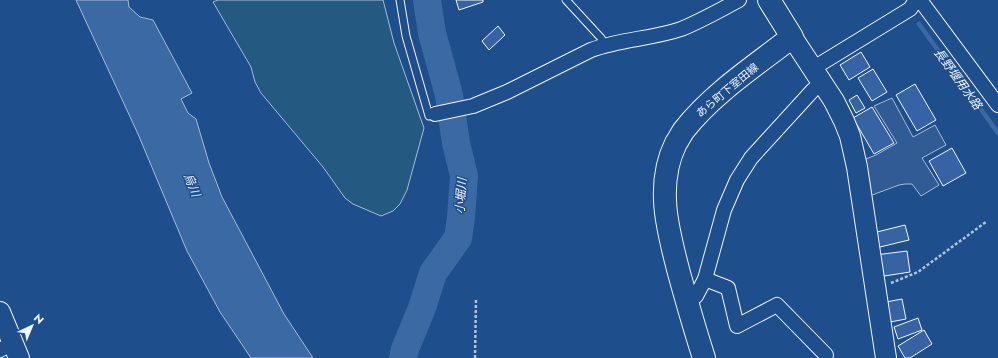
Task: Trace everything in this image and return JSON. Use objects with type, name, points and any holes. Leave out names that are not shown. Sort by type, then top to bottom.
[{"type":"main road","points":[[768,0],[792,37]]},
{"type":"main road","name":"あら町下室田線","points":[[704,358],[668,232],[664,204],[666,176],[672,152],[683,131],[702,110],[728,87],[792,37]]},
{"type":"street","points":[[435,114],[473,106],[507,92],[605,45],[664,34],[681,29],[739,0]]},
{"type":"street","points":[[687,302],[696,296],[705,279],[724,210],[738,180],[751,158],[813,90],[817,76],[910,9],[915,1],[923,4],[998,105]]},
{"type":"street","points":[[792,37],[837,108],[850,136],[857,167],[886,358]]},
{"type":"street","points":[[705,279],[728,288],[737,326],[778,305],[826,355]]},
{"type":"street","points":[[0,312],[11,350]]},
{"type":"lane","points":[[400,0],[406,36],[429,116],[435,114]]},
{"type":"lane","points":[[566,0],[601,38],[605,45]]},
{"type":"path","points":[[876,290],[918,272],[986,222]]},
{"type":"path","points":[[475,358],[476,299]]},
{"type":"shaded area","points":[[218,0],[383,0],[394,43],[424,128],[407,190],[400,204],[393,211],[381,216],[353,204],[345,198],[323,167],[261,93],[255,82],[251,67],[213,2]]},
{"type":"shaded area","points":[[892,98],[913,137],[935,125],[946,145],[922,158],[939,185],[921,196],[912,184],[905,184],[864,198],[858,162],[876,155],[897,143],[874,106]]},
{"type":"water","name":"烏川","points":[[76,0],[128,0],[129,7],[140,17],[153,20],[192,93],[181,99],[188,113],[196,119],[209,163],[222,197],[284,314],[313,358],[251,358],[220,312],[187,251],[138,134]]},
{"type":"building","points":[[456,0],[483,0],[483,2],[459,10]]},
{"type":"building","points":[[498,26],[505,35],[489,50],[482,41]]},
{"type":"building","points":[[861,52],[870,67],[849,80],[840,65]]},
{"type":"building","points":[[873,69],[887,92],[872,101],[858,78]]},
{"type":"building","points":[[915,84],[936,120],[917,131],[896,95]]},
{"type":"building","points":[[857,95],[865,108],[856,113],[849,100]]},
{"type":"building","points":[[872,107],[894,143],[874,154],[853,118]]},
{"type":"building","points":[[952,148],[966,173],[943,186],[929,161]]},
{"type":"building","points":[[905,225],[909,240],[876,248],[873,233]]},
{"type":"building","points":[[907,251],[910,272],[878,277],[875,255]]},
{"type":"building","points":[[902,299],[906,319],[890,322],[886,302]]},
{"type":"building","points":[[918,318],[922,330],[898,339],[894,327]]},
{"type":"building","points":[[924,330],[932,344],[910,358],[905,358],[898,346]]},
{"type":"waterway","name":"小堀川","points":[[403,358],[405,349],[422,308],[433,273],[458,238],[464,176],[456,143],[449,95],[432,33],[427,0]]},
{"type":"waterway","name":"長野堰用水路","points":[[919,24],[998,133]]}]
